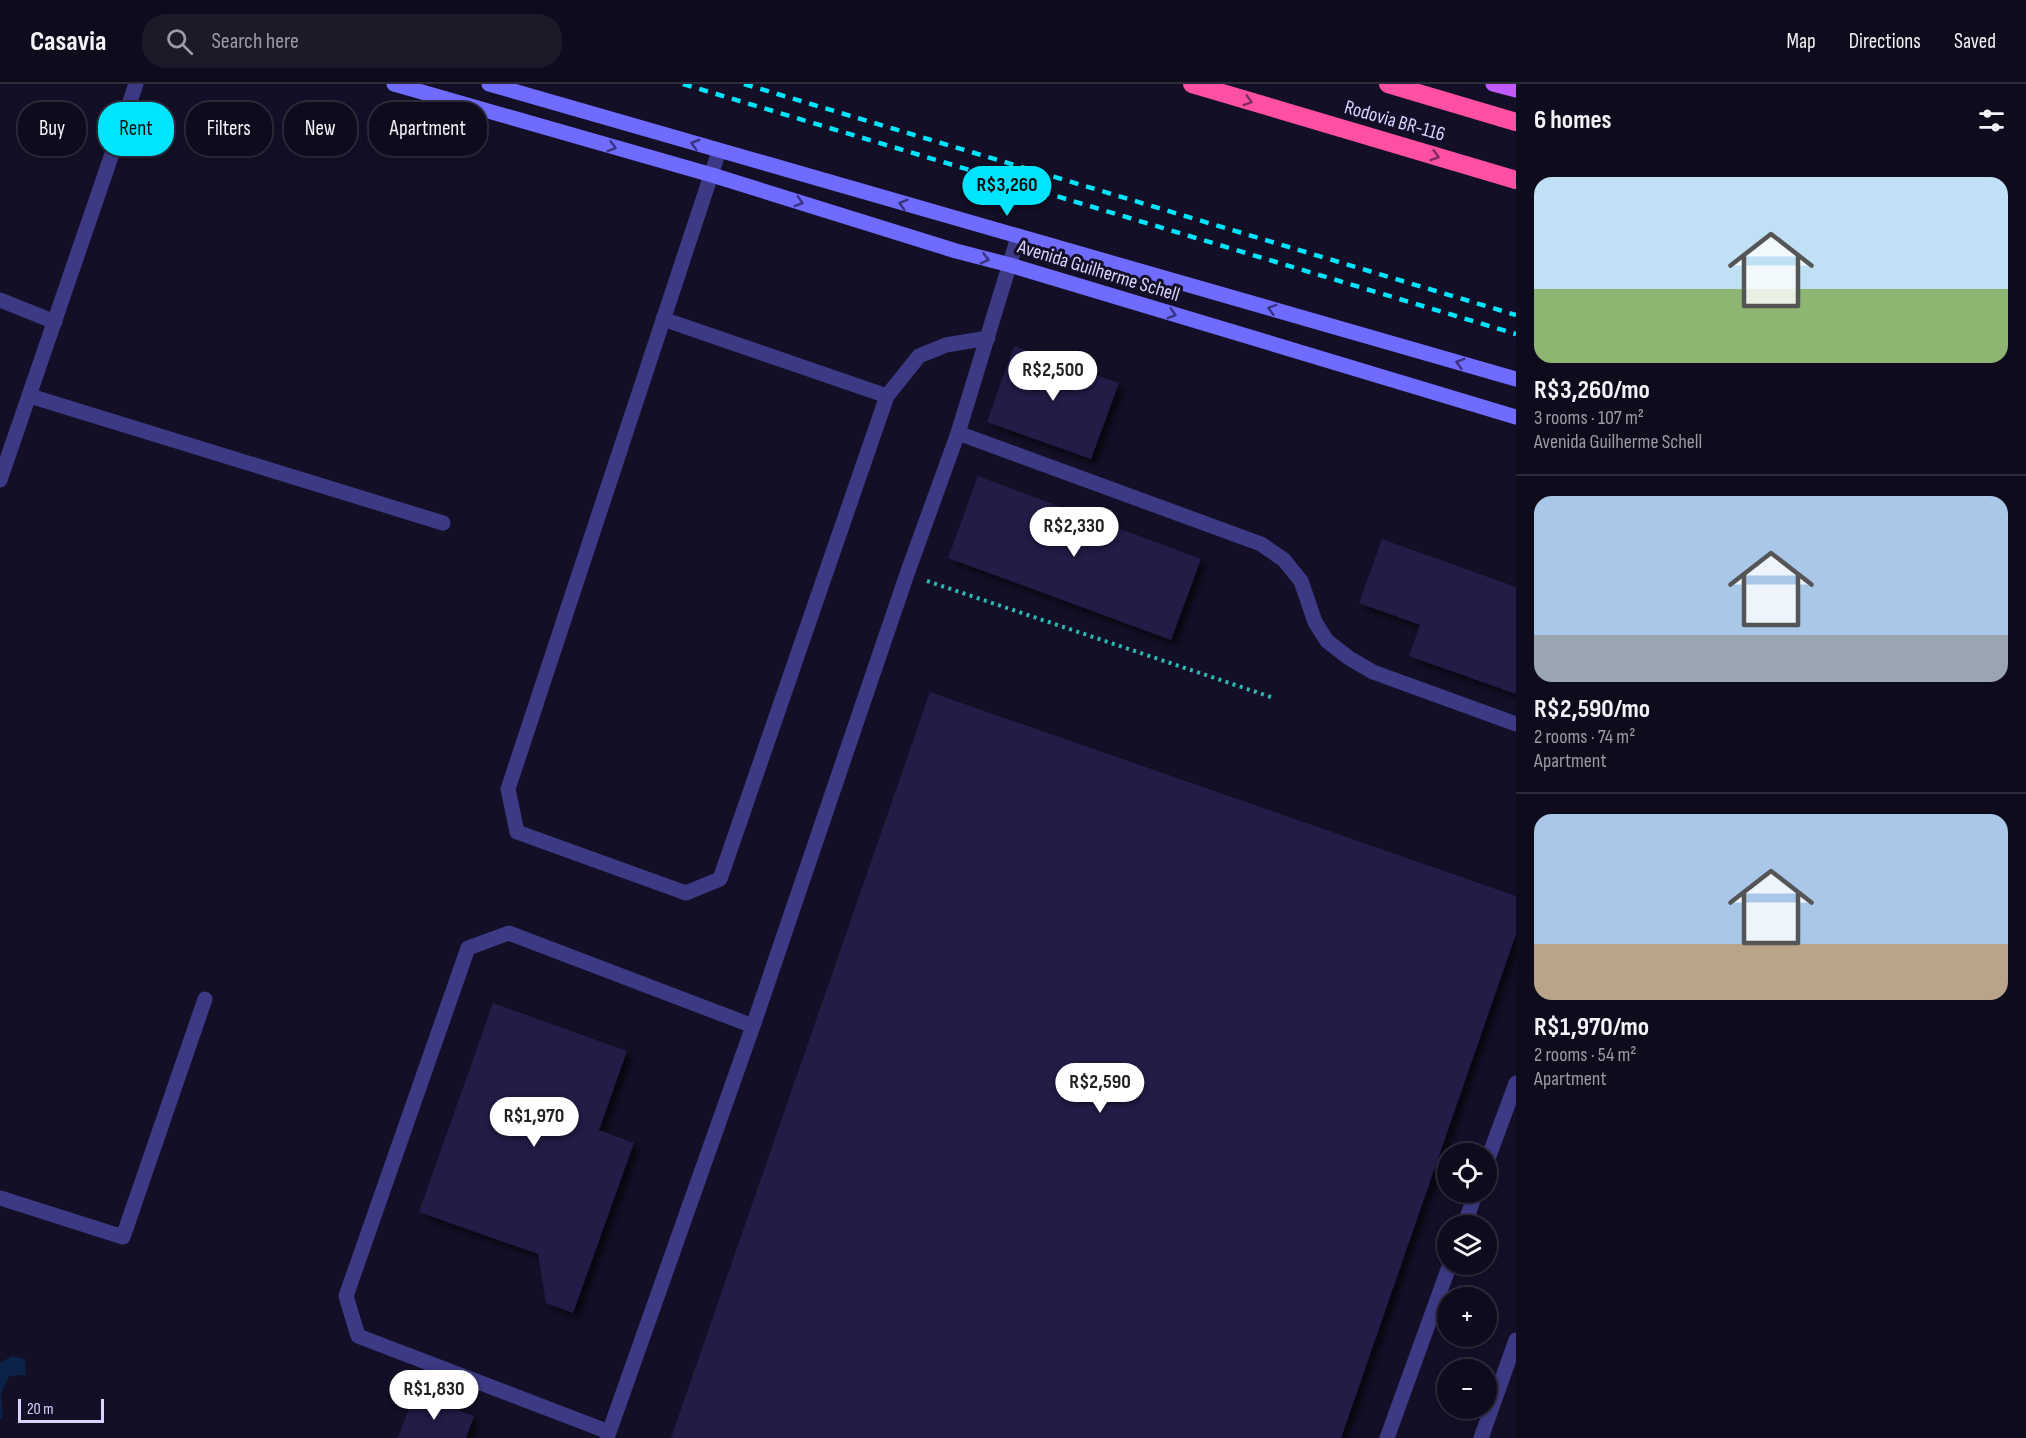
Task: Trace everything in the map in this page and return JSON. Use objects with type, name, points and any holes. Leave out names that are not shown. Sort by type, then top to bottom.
[{"type":"highway","name":"Rodovia BR-116","points":[[1191,84],[1516,180]]},
{"type":"highway","name":"Rodovia BR-116","points":[[1388,84],[1516,122]]},
{"type":"main road","name":"Avenida Guilherme Schell","points":[[394,84],[712,175],[956,251],[1010,265],[1516,417]]},
{"type":"main road","name":"Avenida Guilherme Schell","points":[[489,84],[1516,379]]},
{"type":"main road","points":[[1493,84],[1516,90]]},
{"type":"street","points":[[0,480],[136,84]]},
{"type":"street","points":[[719,151],[508,789],[517,832],[686,892],[720,879],[887,396],[919,356],[946,345],[988,338]]},
{"type":"street","points":[[753,1026],[509,933],[468,948],[346,1296],[358,1336],[608,1435],[753,1026],[907,574],[958,434],[1018,237]]},
{"type":"street","points":[[0,300],[55,322]]},
{"type":"street","points":[[663,318],[887,396]]},
{"type":"street","points":[[30,396],[443,523]]},
{"type":"street","points":[[958,434],[1261,544],[1284,560],[1301,581],[1315,622],[1327,640],[1349,658],[1373,672],[1516,724]]},
{"type":"street","points":[[0,1198],[123,1237],[205,999]]},
{"type":"street","points":[[1494,1143],[1516,1083]]},
{"type":"street","points":[[1387,1438],[1446,1275]]},
{"type":"street","points":[[1481,1438],[1516,1340]]},
{"type":"path","points":[[907,574],[1271,697]]},
{"type":"water","points":[[12,1356],[25,1359],[26,1375],[9,1376],[1,1394],[3,1419],[0,1419],[0,1363]]},
{"type":"building","points":[[1014,346],[1119,383],[1091,459],[987,422]]},
{"type":"building","points":[[978,476],[1201,559],[1171,640],[948,558]]},
{"type":"building","points":[[1382,539],[1516,587],[1516,694],[1409,656],[1420,625],[1359,603]]},
{"type":"building","points":[[930,692],[1516,896],[1516,934],[1443,1143],[1437,1143],[1437,1162],[1341,1438],[671,1438]]},
{"type":"building","points":[[493,1003],[627,1051],[599,1130],[634,1143],[573,1313],[546,1303],[538,1254],[419,1212]]},
{"type":"building","points":[[414,1394],[474,1416],[466,1438],[398,1438]]},
{"type":"railway","points":[[683,84],[1516,334]]},
{"type":"railway","points":[[744,84],[1516,315]]}]
